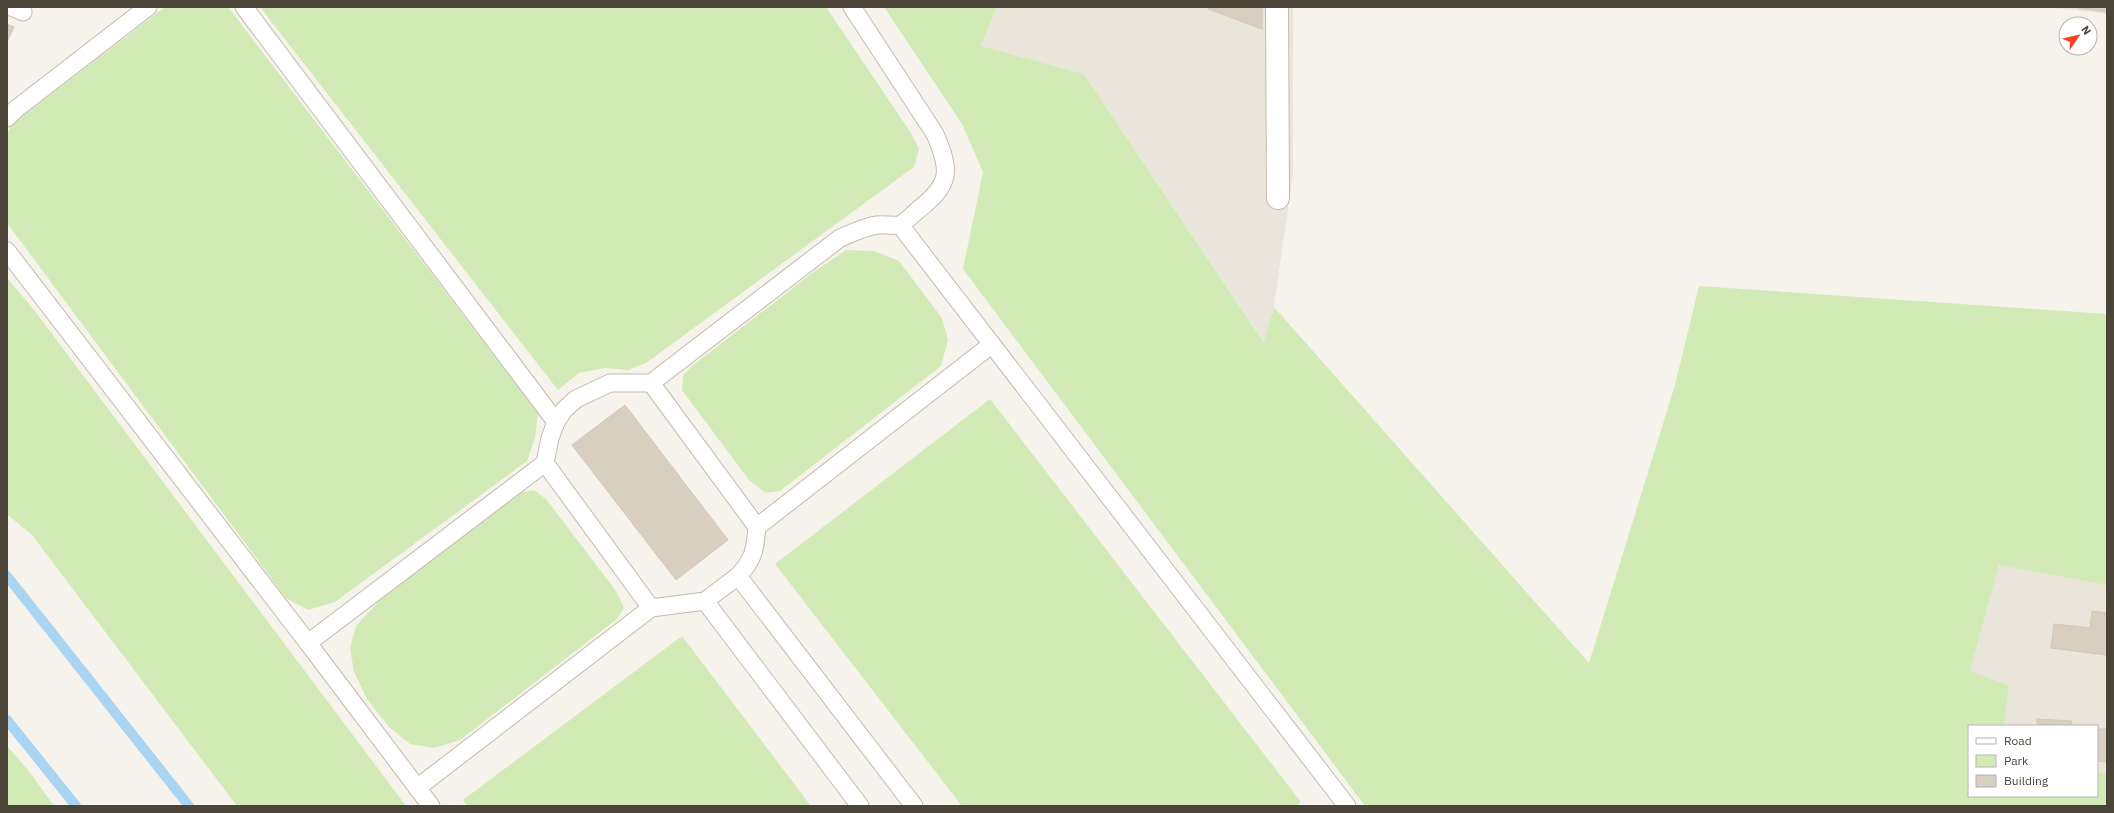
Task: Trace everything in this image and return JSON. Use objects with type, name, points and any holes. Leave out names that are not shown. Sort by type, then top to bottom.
[{"type":"street","points":[[1276,7],[1278,198]]},
{"type":"lane","points":[[7,118],[16,109],[148,7]]},
{"type":"lane","points":[[244,7],[556,422]]},
{"type":"lane","points":[[308,643],[545,463],[550,438],[556,422],[564,410],[576,399],[610,383],[651,383],[840,238],[858,230],[878,225],[900,225],[936,196],[944,184],[946,169],[943,152],[922,112],[852,7]]},
{"type":"lane","points":[[900,225],[1347,806]]},
{"type":"lane","points":[[7,252],[308,643],[431,806]]},
{"type":"lane","points":[[757,527],[991,345]]},
{"type":"lane","points":[[417,788],[651,608],[705,601],[738,576],[748,565],[754,552],[757,527],[651,383]]},
{"type":"lane","points":[[545,463],[651,608]]},
{"type":"lane","points":[[738,576],[914,806]]},
{"type":"lane","points":[[705,601],[860,806]]},
{"type":"shaded area","points":[[997,7],[1293,7],[1293,173],[1274,307],[1265,344],[1084,74],[981,46]]},
{"type":"shaded area","points":[[2045,7],[2107,7],[2107,14]]},
{"type":"shaded area","points":[[1999,564],[2107,585],[2107,773],[2098,772],[2098,725],[2004,725],[2009,685],[1970,671]]},
{"type":"green space","points":[[165,7],[228,7],[538,413],[535,438],[527,461],[335,602],[308,610],[286,598],[7,223],[7,134],[12,124]]},
{"type":"green space","points":[[260,7],[826,7],[911,133],[919,149],[914,167],[646,363],[628,370],[606,368],[579,373],[558,390]]},
{"type":"green space","points":[[884,7],[997,7],[981,46],[1084,74],[1264,343],[1274,307],[1589,663],[1675,385],[1699,286],[2107,314],[2107,585],[1999,565],[1970,671],[2009,685],[2004,725],[1968,725],[1968,797],[2098,797],[2098,772],[2107,773],[2107,806],[1365,806],[963,269],[983,172],[962,124]]},
{"type":"green space","points":[[846,250],[874,251],[899,261],[942,318],[948,340],[941,366],[780,491],[766,493],[749,480],[682,390],[683,376],[692,366],[811,274]]},
{"type":"green space","points":[[7,278],[34,310],[406,806],[237,806],[32,535],[7,514]]},
{"type":"green space","points":[[990,399],[1301,802],[1296,806],[962,806],[775,564]]},
{"type":"green space","points":[[534,490],[546,499],[616,591],[624,608],[617,619],[460,740],[434,748],[410,744],[389,727],[367,699],[354,672],[350,648],[356,626],[380,600],[519,493]]},
{"type":"green space","points":[[682,636],[811,806],[467,806],[463,800]]},
{"type":"green space","points":[[7,746],[28,770],[54,806],[7,806]]},
{"type":"building","points":[[1208,7],[1262,7],[1262,29],[1208,9]]},
{"type":"building","points":[[2107,7],[2107,12],[2078,8]]},
{"type":"building","points":[[7,24],[14,27],[7,42]]},
{"type":"building","points":[[625,405],[728,540],[676,580],[572,445]]},
{"type":"building","points":[[2092,611],[2107,613],[2107,655],[2051,648],[2054,624],[2090,628]]},
{"type":"building","points":[[2037,719],[2072,721],[2071,725],[2037,725]]},
{"type":"building","points":[[2098,729],[2107,729],[2107,762],[2098,761]]},
{"type":"waterway","points":[[7,576],[189,806]]},
{"type":"waterway","points":[[7,720],[76,806]]}]
